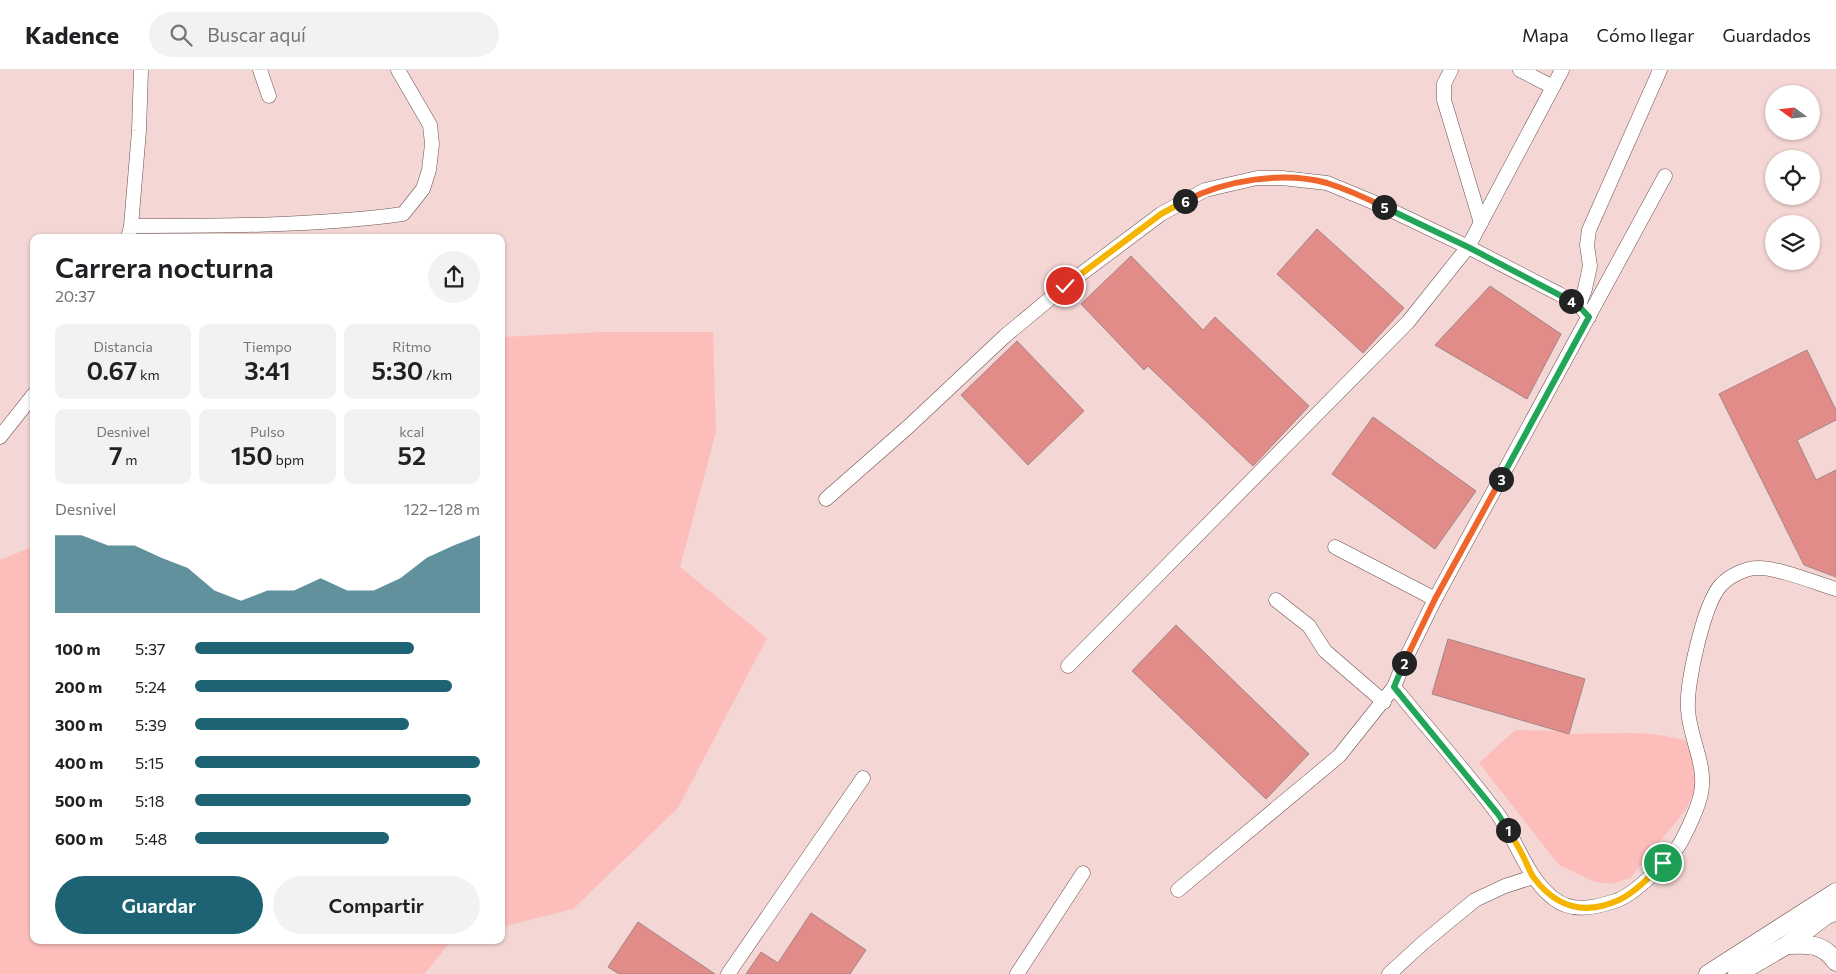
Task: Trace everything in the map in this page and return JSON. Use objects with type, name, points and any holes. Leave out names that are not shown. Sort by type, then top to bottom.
[{"type":"main road","points":[[1708,974],[1836,892]]},
{"type":"main road","points":[[1817,904],[1836,897]]},
{"type":"main road","points":[[1737,974],[1787,945],[1825,916],[1836,911]]},
{"type":"main road","points":[[1787,945],[1810,944],[1820,947],[1829,953],[1836,962]]},
{"type":"street","points":[[141,70],[139,131],[129,232],[376,218],[403,214],[422,189],[429,170],[432,144],[430,125],[398,70]]},
{"type":"street","points":[[260,70],[269,96]]},
{"type":"street","points":[[1451,70],[1444,84],[1444,100],[1481,223]]},
{"type":"street","points":[[1520,70],[1553,87]]},
{"type":"street","points":[[1068,666],[1408,322],[1468,247],[1562,70]]},
{"type":"street","points":[[1578,305],[1585,289],[1590,266],[1587,245],[1589,230],[1660,70]]},
{"type":"street","points":[[1178,890],[1339,756],[1384,702],[1394,687],[1435,599],[1665,176]]},
{"type":"street","points":[[826,498],[908,427],[1005,336],[1065,286],[1161,214],[1205,190],[1257,178],[1282,178],[1327,183],[1380,205],[1468,247],[1578,305],[1589,317]]},
{"type":"street","points":[[0,438],[30,399]]},
{"type":"street","points":[[1335,547],[1435,599]]},
{"type":"street","points":[[1394,687],[1498,814],[1522,853],[1533,877],[1553,898],[1569,907],[1600,906],[1619,900],[1639,887],[1663,863],[1683,840],[1701,793],[1698,756],[1691,734],[1688,711],[1689,676],[1710,605],[1721,585],[1739,572],[1758,568],[1788,574],[1836,589]]},
{"type":"street","points":[[1276,600],[1309,626],[1325,651],[1384,702]]},
{"type":"street","points":[[728,974],[863,778]]},
{"type":"street","points":[[1017,974],[1083,873]]},
{"type":"street","points":[[1389,974],[1475,900],[1505,886],[1533,877]]},
{"type":"shaded area","points":[[602,332],[713,332],[716,432],[680,567],[767,638],[678,808],[573,909],[505,926],[505,337]]},
{"type":"shaded area","points":[[30,548],[30,944],[449,944],[424,974],[0,974],[0,560]]},
{"type":"shaded area","points":[[1515,730],[1562,731],[1569,734],[1643,734],[1672,737],[1686,741],[1700,782],[1685,811],[1630,878],[1612,884],[1595,882],[1559,865],[1479,763]]},
{"type":"building","points":[[1317,229],[1404,308],[1363,353],[1277,274]]},
{"type":"building","points":[[1131,256],[1203,330],[1215,317],[1309,406],[1253,466],[1148,366],[1144,370],[1081,304]]},
{"type":"building","points":[[1490,286],[1561,334],[1527,399],[1435,345]]},
{"type":"building","points":[[1017,341],[1084,411],[1028,465],[961,395]]},
{"type":"building","points":[[1807,350],[1836,410],[1836,420],[1797,440],[1816,480],[1836,470],[1836,577],[1804,565],[1719,394]]},
{"type":"building","points":[[1373,417],[1476,491],[1435,549],[1332,474]]},
{"type":"building","points":[[1176,625],[1309,754],[1266,799],[1132,671]]},
{"type":"building","points":[[1448,639],[1585,679],[1569,734],[1432,694]]},
{"type":"building","points":[[811,913],[866,950],[850,974],[746,974],[761,952],[778,963]]},
{"type":"building","points":[[638,922],[715,974],[619,974],[608,967]]},
{"type":"route","points":[[1065,286],[1161,214],[1205,190],[1257,178],[1282,178],[1327,183],[1380,205],[1468,247],[1578,305],[1589,317],[1435,599],[1394,687],[1498,814],[1522,853],[1533,877],[1553,898],[1569,907],[1583,908],[1600,906],[1619,900],[1639,887],[1663,863]]}]
